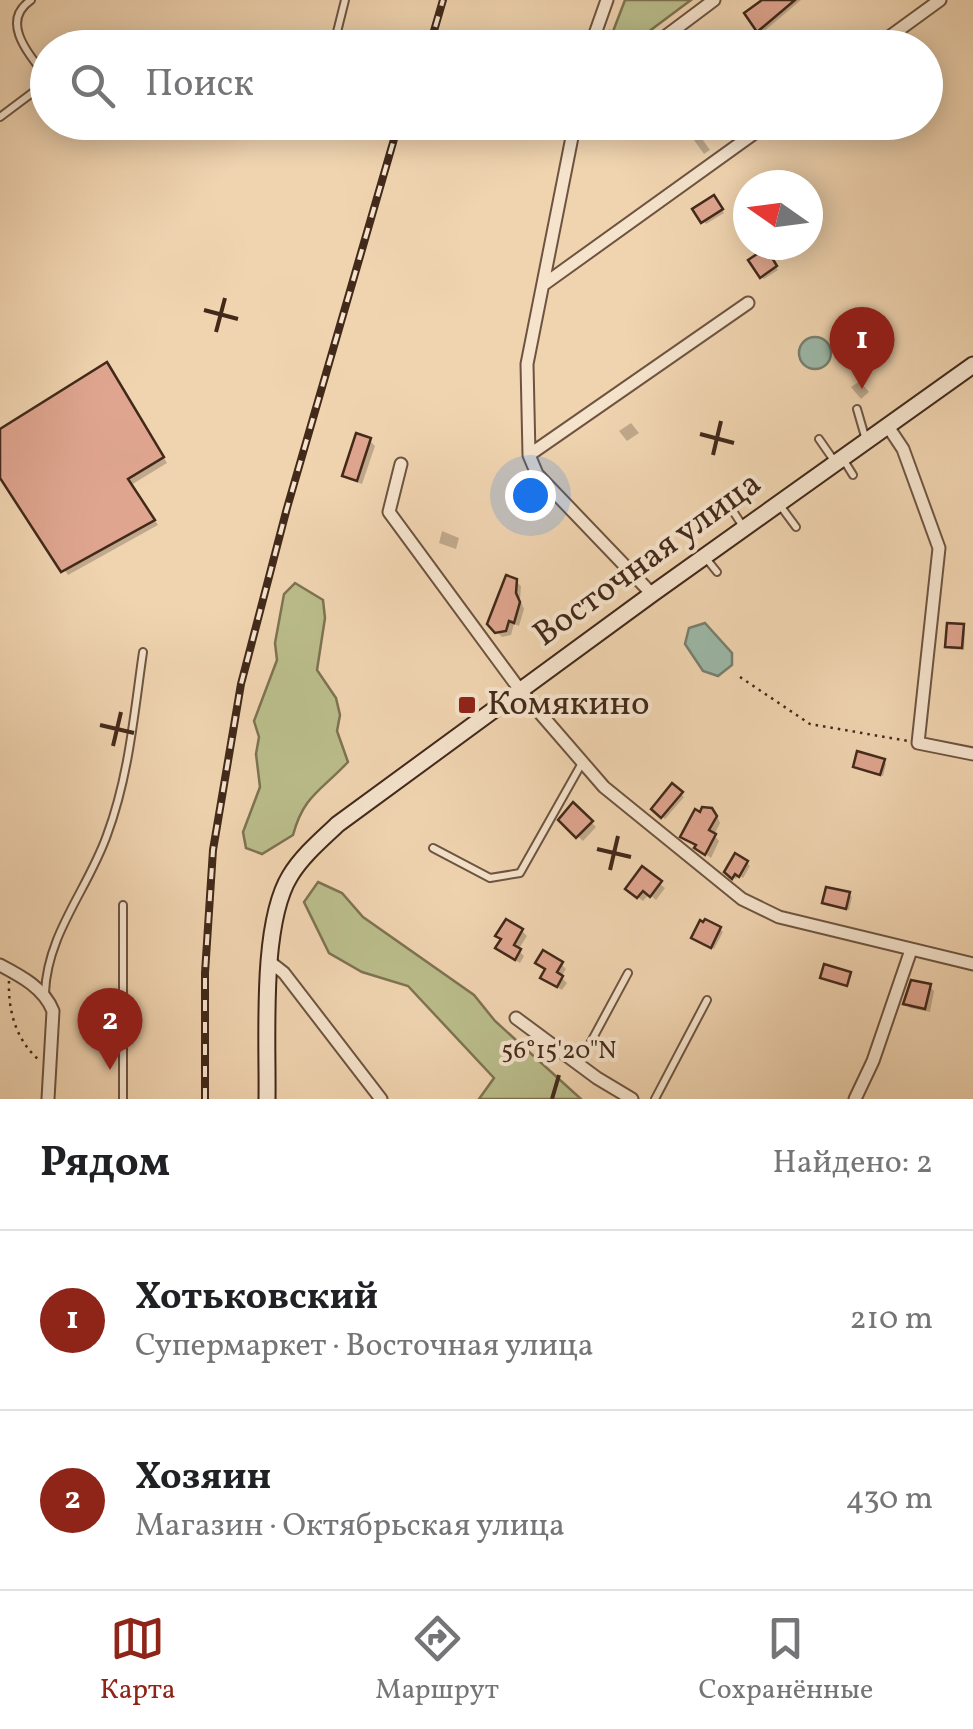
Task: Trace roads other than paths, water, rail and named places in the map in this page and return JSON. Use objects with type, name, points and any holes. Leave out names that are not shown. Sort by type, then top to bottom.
[{"type":"main road","name":"Восточная улица","points":[[270,962],[282,894],[302,860],[338,824],[973,365]]},
{"type":"main road","points":[[267,1099],[270,962]]},
{"type":"street","points":[[597,30],[608,0]]},
{"type":"street","points":[[674,30],[714,0]]},
{"type":"street","points":[[899,30],[940,0]]},
{"type":"street","points":[[571,140],[528,364],[529,454],[537,474],[652,594]]},
{"type":"street","points":[[543,286],[745,140]]},
{"type":"street","points":[[529,454],[748,303]]},
{"type":"street","points":[[887,426],[904,450],[939,548],[918,743],[973,754]]},
{"type":"street","points":[[401,464],[389,512],[520,690],[604,787],[742,899],[779,917],[973,964]]},
{"type":"street","points":[[854,1099],[873,1061],[911,950]]},
{"type":"street","points":[[270,962],[284,973],[382,1099]]},
{"type":"street","points":[[5,967],[44,996],[52,1011],[48,1099]]},
{"type":"street","points":[[516,1018],[632,1099]]},
{"type":"lane","points":[[30,56],[10,30],[9,18],[15,8],[31,0]]},
{"type":"lane","points":[[337,30],[344,0]]},
{"type":"lane","points":[[0,117],[30,94]]},
{"type":"lane","points":[[857,409],[866,440]]},
{"type":"lane","points":[[819,439],[853,475]]},
{"type":"lane","points":[[779,503],[796,527]]},
{"type":"lane","points":[[731,508],[744,528]]},
{"type":"lane","points":[[705,556],[717,572]]},
{"type":"lane","points":[[44,996],[49,956],[98,857],[118,802],[143,652]]},
{"type":"lane","points":[[433,848],[490,878],[520,873],[582,762]]},
{"type":"lane","points":[[122,905],[123,1099]]},
{"type":"lane","points":[[579,1064],[628,973]]},
{"type":"lane","points":[[655,1099],[708,1000]]},
{"type":"railway","points":[[434,30],[443,0]]},
{"type":"railway","points":[[205,1099],[205,973],[213,850],[241,684],[287,508],[394,140]]},
{"type":"place","name":"Хотьковский","points":[[862,389]]},
{"type":"place","name":"Комякино","points":[[467,705]]},
{"type":"place","name":"Хозяин","points":[[110,1070]]}]
